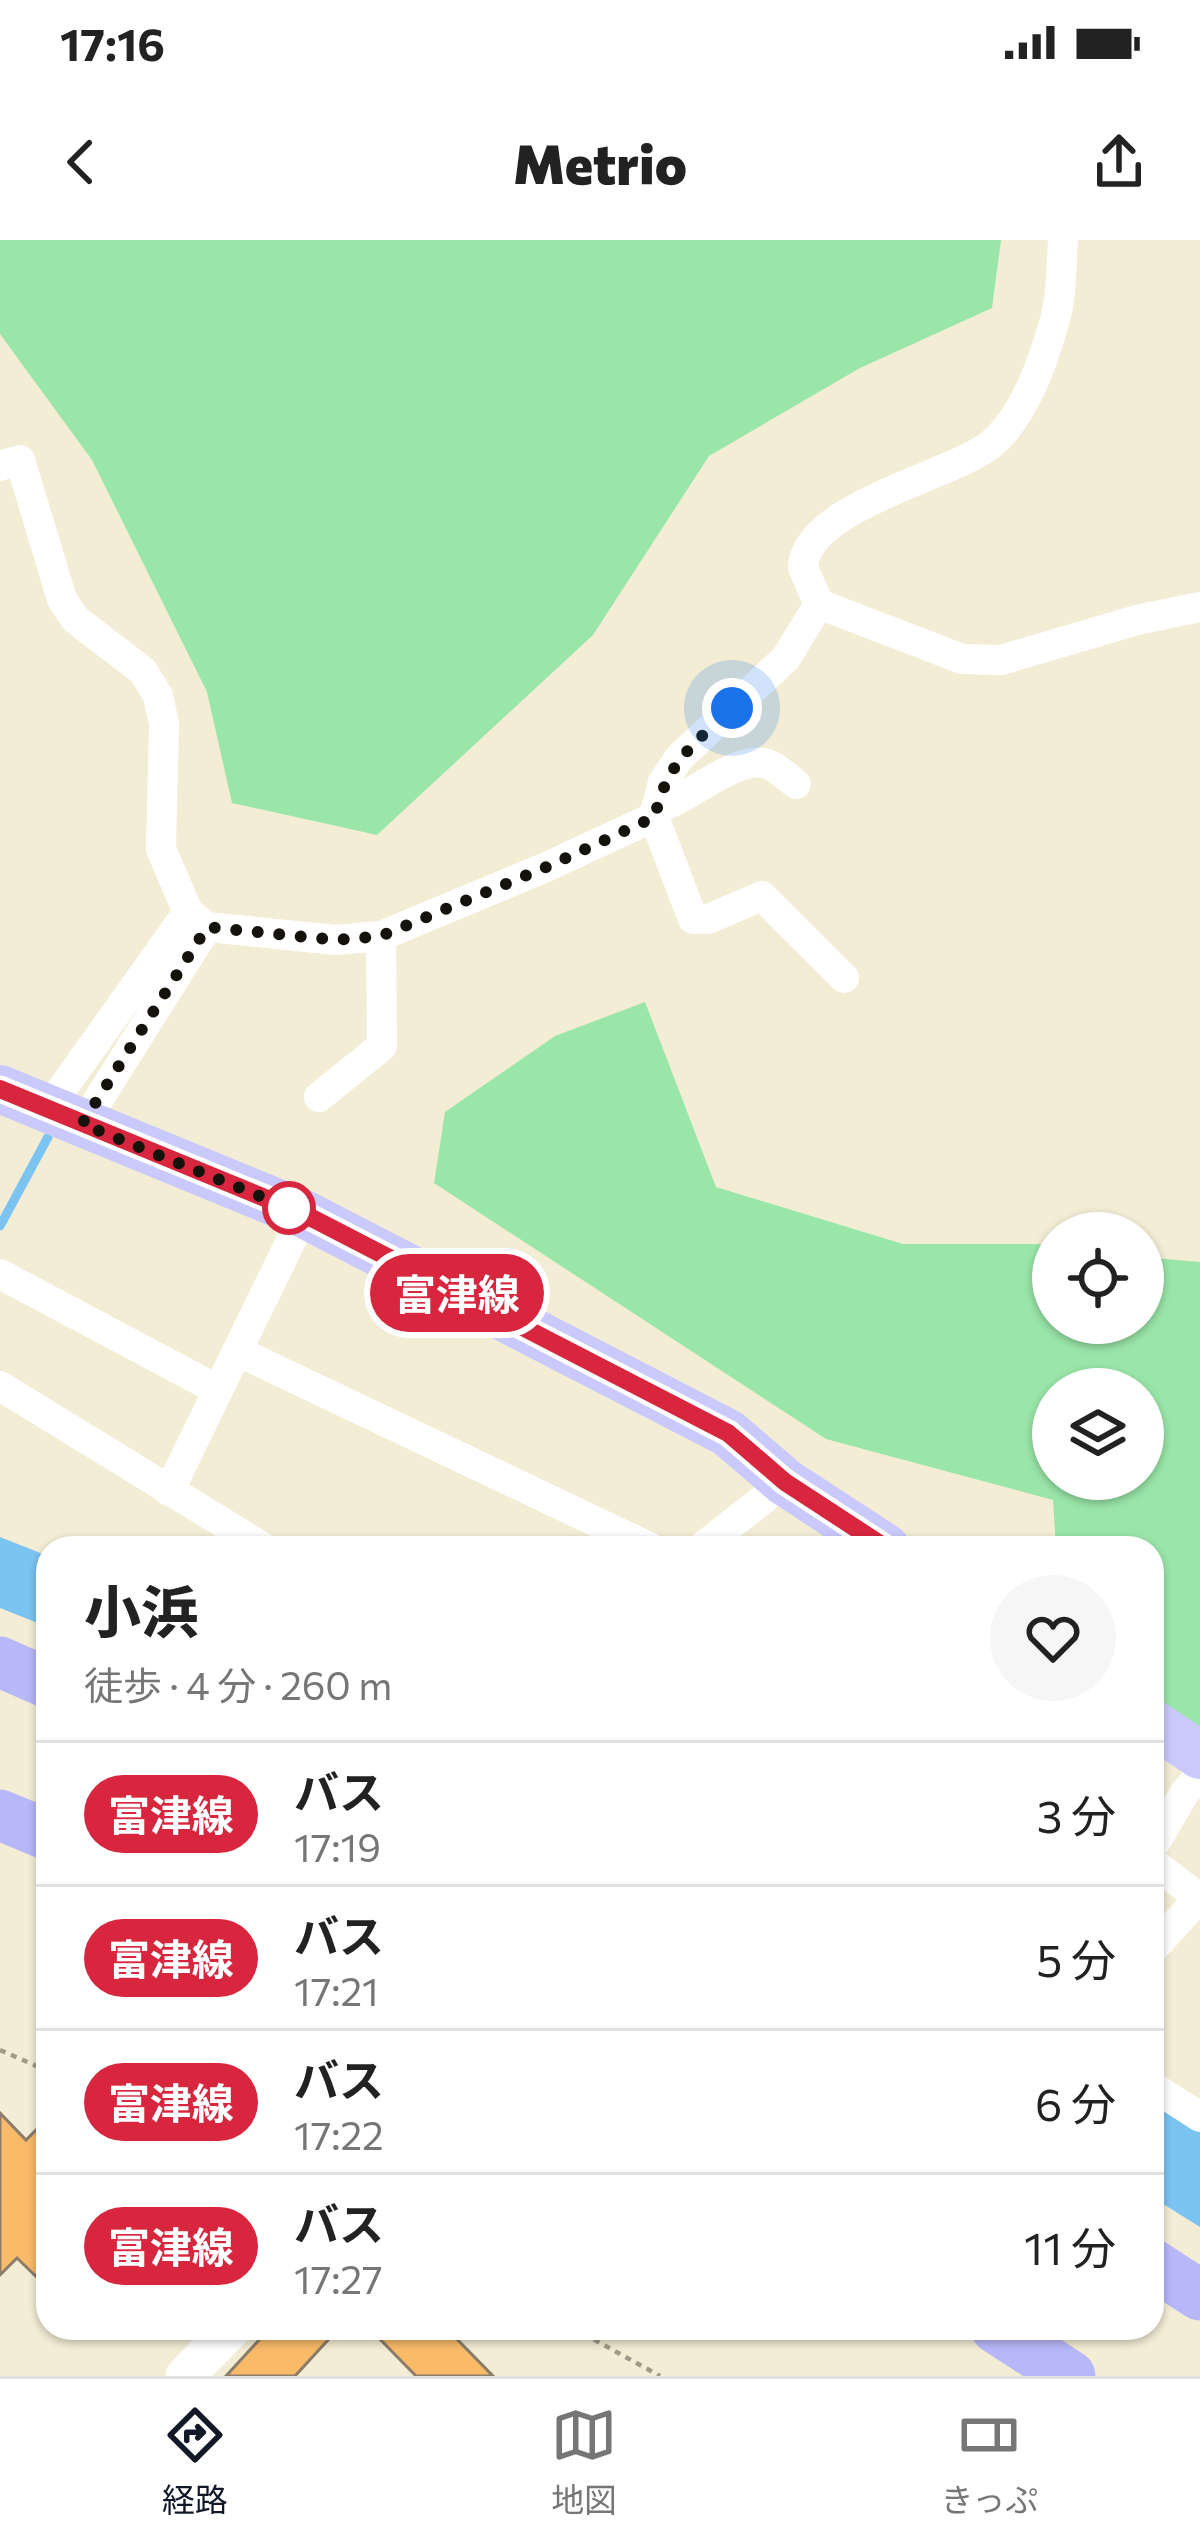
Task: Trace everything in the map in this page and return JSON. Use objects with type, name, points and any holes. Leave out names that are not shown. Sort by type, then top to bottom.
[{"type":"highway","points":[[0,1662],[36,1678]]},
{"type":"highway","points":[[0,1815],[36,1830]]},
{"type":"highway","points":[[1164,2272],[1200,2295]]},
{"type":"highway","points":[[1014,2340],[1070,2376]]},
{"type":"main road","points":[[0,1089],[304,1214],[728,1433],[785,1482],[868,1536]]},
{"type":"main road","points":[[1164,1731],[1200,1755]]},
{"type":"street","points":[[1064,240],[1055,320],[1011,422],[991,445],[879,497],[825,531],[803,559],[803,568],[819,604],[962,659],[1001,660],[1137,620],[1200,607]]},
{"type":"street","points":[[0,466],[20,460],[62,599],[75,619],[143,671],[158,696],[164,724],[161,848],[198,919]]},
{"type":"street","points":[[819,604],[786,658],[679,758],[664,782],[656,812],[693,919],[708,919],[762,896],[844,978]]},
{"type":"street","points":[[198,919],[336,940],[381,936],[544,868],[742,766],[766,763],[796,784]]},
{"type":"street","points":[[65,1117],[198,919]]},
{"type":"street","points":[[319,1096],[382,1046],[381,936]]},
{"type":"street","points":[[169,1491],[304,1214]]},
{"type":"street","points":[[0,1274],[218,1390]]},
{"type":"street","points":[[237,1352],[626,1536]]},
{"type":"street","points":[[0,1386],[244,1536]]},
{"type":"street","points":[[716,1536],[785,1482]]},
{"type":"street","points":[[1164,1828],[1200,1775]]},
{"type":"street","points":[[1164,1871],[1199,1898],[1164,1936]]},
{"type":"street","points":[[1164,2094],[1200,2117]]},
{"type":"street","points":[[185,2376],[220,2340]]},
{"type":"path","points":[[0,2050],[36,2066]]},
{"type":"path","points":[[595,2340],[660,2376]]},
{"type":"green space","points":[[0,240],[1001,240],[992,308],[860,368],[709,456],[593,635],[377,835],[232,803],[207,692],[92,460],[0,334]]},
{"type":"green space","points":[[645,1002],[716,1187],[903,1244],[1032,1244],[1032,1344],[1164,1344],[1164,1259],[1200,1262],[1200,1728],[1164,1712],[1164,1536],[1055,1536],[1053,1500],[1164,1500],[1164,1368],[1032,1368],[1032,1494],[826,1439],[434,1183],[445,1112],[555,1036]]},
{"type":"water","points":[[0,1537],[36,1551],[36,1622],[0,1608]]},
{"type":"water","points":[[1164,2106],[1200,2131],[1200,2227],[1164,2204]]},
{"type":"building","points":[[0,2113],[26,2140],[36,2130],[36,2276],[17,2258],[0,2275]]},
{"type":"building","points":[[259,2340],[328,2340],[295,2376],[226,2376]]},
{"type":"building","points":[[381,2340],[458,2340],[493,2376],[416,2376]]},
{"type":"waterway","points":[[0,1226],[48,1137]]},
{"type":"bus line","name":"富津線","points":[[0,1089],[304,1214],[728,1433],[785,1482],[868,1536]]},
{"type":"route","points":[[289,1208],[304,1214],[82,1124],[207,927],[336,940],[381,936],[655,817],[664,782],[679,758],[732,708]]}]
